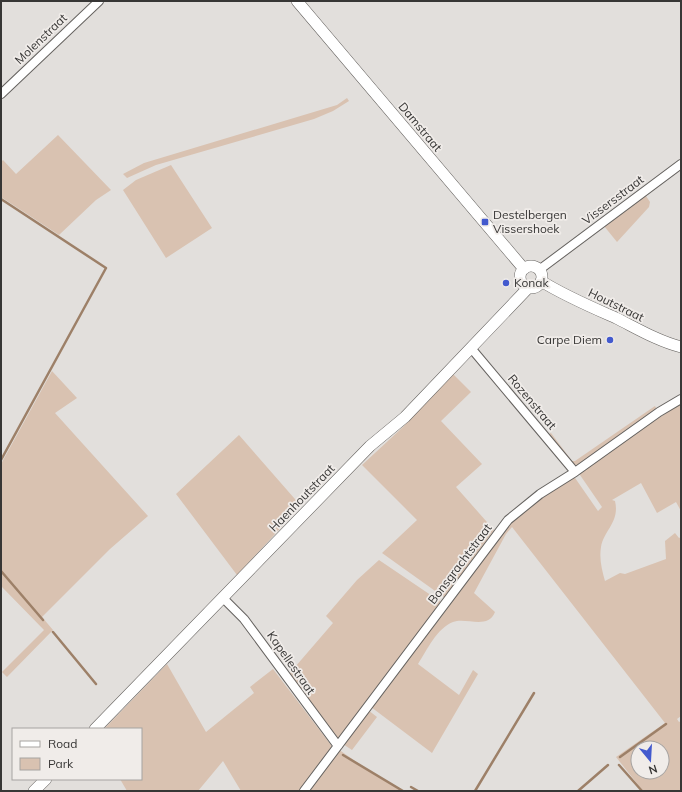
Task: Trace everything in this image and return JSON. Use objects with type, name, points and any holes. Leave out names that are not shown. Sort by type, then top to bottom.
[{"type":"street","name":"Molenstraat","points":[[1,94],[99,1]]},
{"type":"street","name":"Damstraat","points":[[297,1],[524,269]]},
{"type":"street","name":"Vissersstraat","points":[[540,276],[681,164]]},
{"type":"street","points":[[532,266],[540,276],[536,287],[529,287],[521,280],[521,274],[524,269],[532,266]]},
{"type":"street","name":"Houtstraat","points":[[540,276],[559,292],[655,338],[681,347]]},
{"type":"street","name":"Haenhoutstraat","points":[[96,728],[370,446],[405,417],[529,287]]},
{"type":"street","name":"Rozenstraat","points":[[471,348],[575,472]]},
{"type":"street","name":"Bonsgrachtstraat","points":[[304,791],[508,520],[540,494],[575,472],[659,412],[681,399]]},
{"type":"street","name":"Kapellestraat","points":[[223,598],[244,619],[338,746]]},
{"type":"street","points":[[34,791],[45,780]]},
{"type":"green space","points":[[347,98],[349,101],[333,111],[314,119],[156,165],[127,178],[123,174],[144,163],[337,105]]},
{"type":"green space","points":[[58,135],[111,190],[96,200],[59,235],[1,197],[1,162],[3,160],[16,174]]},
{"type":"green space","points":[[171,165],[212,228],[166,258],[123,190],[136,180]]},
{"type":"green space","points":[[646,196],[650,202],[649,207],[617,242],[604,226]]},
{"type":"green space","points":[[52,371],[77,398],[55,413],[148,516],[110,549],[42,617],[53,630],[7,677],[2,672],[44,630],[1,586],[1,464]]},
{"type":"green space","points":[[453,374],[471,392],[441,421],[482,464],[456,487],[494,530],[445,598],[382,553],[417,520],[362,465],[403,427]]},
{"type":"green space","points":[[681,403],[681,511],[676,502],[657,513],[641,483],[612,500],[615,501],[616,508],[614,520],[603,541],[600,556],[605,581],[620,573],[625,574],[666,559],[665,541],[675,533],[679,538],[681,537],[681,716],[677,719],[679,722],[681,721],[681,791],[643,791],[634,780],[670,780],[670,740],[640,740],[665,723],[512,527],[506,534],[474,593],[495,612],[492,617],[482,622],[458,621],[447,625],[437,634],[418,664],[459,695],[473,670],[478,674],[432,753],[371,707],[444,613],[503,530],[519,514],[573,475],[598,511],[602,507],[580,475],[580,471]]},
{"type":"green space","points":[[655,406],[657,410],[578,465],[571,464],[549,434],[551,433],[572,461],[575,461]]},
{"type":"green space","points":[[239,435],[301,506],[237,575],[176,494]]},
{"type":"green space","points":[[379,560],[441,602],[341,737],[336,738],[289,674],[333,623],[326,616],[357,580]]},
{"type":"green space","points":[[167,664],[206,732],[254,693],[250,687],[273,669],[331,745],[332,749],[301,791],[241,791],[223,761],[198,791],[127,791],[121,780],[142,780],[142,728],[105,728]]},
{"type":"green space","points":[[368,710],[377,717],[352,750],[343,744]]},
{"type":"green space","points":[[630,747],[630,775],[616,757]]},
{"type":"green space","points":[[338,749],[368,770],[404,791],[308,791]]},
{"type":"waterway","points":[[1,199],[106,268],[1,460]]},
{"type":"waterway","points":[[1,571],[43,620]]},
{"type":"waterway","points":[[53,632],[96,684]]},
{"type":"waterway","points":[[475,791],[534,693]]},
{"type":"waterway","points":[[620,757],[666,724]]},
{"type":"waterway","points":[[343,755],[403,791]]},
{"type":"waterway","points":[[578,791],[608,765]]},
{"type":"waterway","points":[[619,765],[642,791]]},
{"type":"waterway","points":[[411,787],[418,791]]},
{"type":"place","name":"Destelbergen Vissershoek","points":[[485,222]]},
{"type":"place","name":"Konak","points":[[506,283]]},
{"type":"place","name":"Carpe Diem","points":[[610,340]]}]
